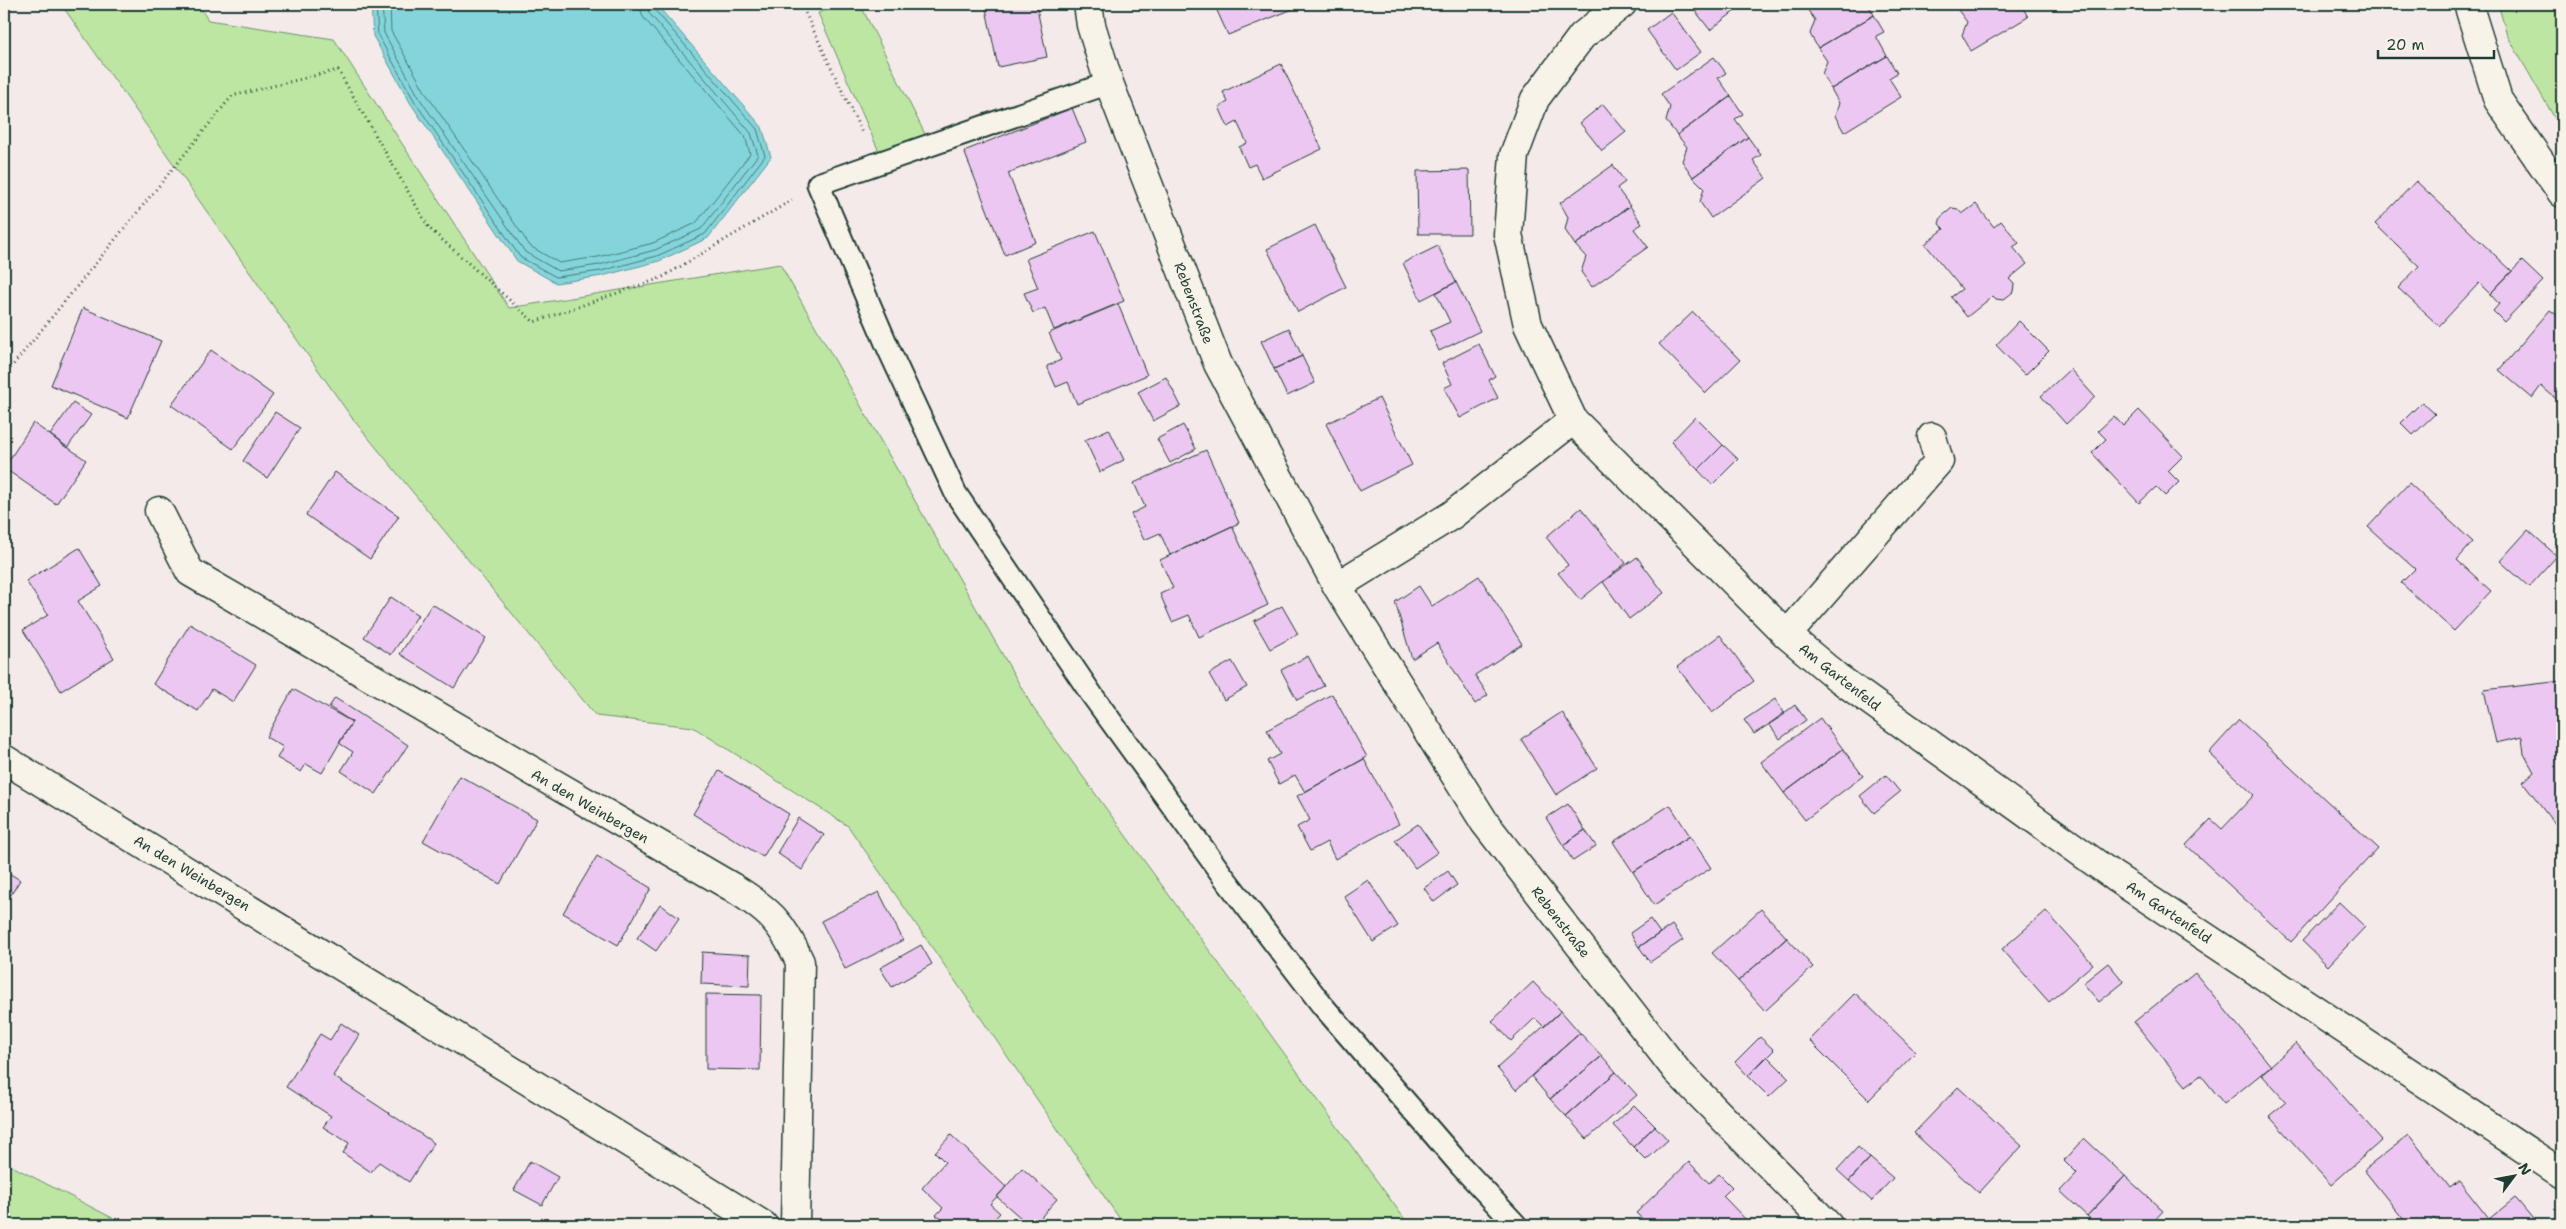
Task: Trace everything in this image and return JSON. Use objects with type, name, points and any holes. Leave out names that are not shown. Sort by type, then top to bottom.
[{"type":"street","name":"Rebenstraße","points":[[1088,4],[1091,25],[1109,83],[1218,364],[1337,586],[1485,823],[1677,1071],[1828,1225]]},
{"type":"street","name":"Am Gartenfeld","points":[[1622,4],[1582,36],[1535,99],[1514,155],[1508,234],[1528,325],[1573,420],[1787,635],[1836,677],[2115,876],[2562,1174]]},
{"type":"street","points":[[2468,4],[2498,100],[2562,193]]},
{"type":"street","points":[[1337,586],[1452,515],[1573,420]]},
{"type":"street","name":"Am Gartenfeld","points":[[1787,635],[1939,461],[1932,438]]},
{"type":"street","name":"An den Weinbergen","points":[[159,511],[190,572],[732,887],[760,905],[787,934],[800,962],[795,1225]]},
{"type":"street","name":"An den Weinbergen","points":[[4,759],[763,1225]]},
{"type":"lane","points":[[1109,83],[818,184],[889,350],[956,494],[1092,694],[1223,876],[1322,1005],[1461,1166],[1516,1225]]},
{"type":"path","points":[[801,4],[877,165]]},
{"type":"path","points":[[4,376],[232,96],[338,70],[429,228],[534,322],[661,278],[818,184]]},
{"type":"green space","points":[[61,4],[198,4],[208,20],[334,39],[509,308],[780,264],[1033,708],[1409,1225],[1124,1225],[848,826],[693,727],[596,716],[352,418]]},
{"type":"green space","points":[[841,4],[860,4],[926,136],[880,154],[818,13]]},
{"type":"green space","points":[[2498,4],[2562,4],[2562,131],[2507,35]]},
{"type":"green space","points":[[4,1162],[126,1225],[4,1225]]},
{"type":"water","points":[[371,4],[656,4],[762,127],[771,157],[708,238],[659,261],[602,276],[556,283],[517,261],[411,104],[373,36]]},
{"type":"building","points":[[985,4],[1036,4],[1047,57],[998,67]]},
{"type":"building","points":[[1214,4],[1291,4],[1293,9],[1228,35]]},
{"type":"building","points":[[1690,4],[1729,4],[1735,11],[1710,30]]},
{"type":"building","points":[[1815,4],[1868,4],[1874,15],[1818,48],[1810,34],[1815,20],[1807,9]]},
{"type":"building","points":[[1968,4],[2021,4],[2028,17],[1971,51],[1962,35],[1967,22],[1958,10]]},
{"type":"building","points":[[1671,12],[1701,52],[1676,70],[1647,30]]},
{"type":"building","points":[[1874,15],[1884,32],[1876,36],[1887,56],[1831,89],[1822,74],[1827,61],[1818,48]]},
{"type":"building","points":[[1887,56],[1897,73],[1889,78],[1901,97],[1844,132],[1835,116],[1839,103],[1831,89]]},
{"type":"building","points":[[1714,57],[1726,73],[1718,78],[1731,96],[1677,135],[1666,121],[1670,107],[1661,94]]},
{"type":"building","points":[[1281,64],[1322,149],[1262,178],[1255,164],[1248,167],[1239,147],[1247,143],[1237,122],[1228,127],[1219,107],[1228,102],[1223,92]]},
{"type":"building","points":[[1731,96],[1743,114],[1735,119],[1748,137],[1693,177],[1682,161],[1687,147],[1677,135]]},
{"type":"building","points":[[1603,104],[1626,132],[1602,151],[1580,123]]},
{"type":"building","points":[[1072,108],[1086,142],[1008,173],[1036,242],[1005,255],[964,151]]},
{"type":"building","points":[[1748,137],[1761,155],[1753,160],[1766,178],[1711,218],[1700,202],[1704,188],[1693,177]]},
{"type":"building","points":[[1613,165],[1625,182],[1617,188],[1630,206],[1575,245],[1565,230],[1568,217],[1560,203]]},
{"type":"building","points":[[1469,170],[1470,234],[1418,234],[1417,171]]},
{"type":"building","points":[[2416,181],[2512,271],[2490,294],[2479,283],[2439,326],[2398,288],[2419,266],[2375,224]]},
{"type":"building","points":[[1976,204],[1994,227],[2001,221],[2019,243],[2013,247],[2027,264],[2009,279],[2014,284],[2013,292],[2003,300],[1996,299],[1993,296],[1967,317],[1951,297],[1962,289],[1925,244],[1944,229],[1939,224],[1941,217],[1952,208],[1958,209],[1962,214]]},
{"type":"building","points":[[1630,206],[1642,224],[1634,229],[1648,247],[1592,287],[1581,272],[1586,257],[1575,245]]},
{"type":"building","points":[[1315,225],[1346,287],[1298,312],[1267,249]]},
{"type":"building","points":[[1095,231],[1124,301],[1054,330],[1045,308],[1033,313],[1024,293],[1038,288],[1026,259]]},
{"type":"building","points":[[1438,246],[1456,282],[1421,300],[1403,263]]},
{"type":"building","points":[[2522,261],[2543,281],[2504,322],[2493,311],[2499,304],[2490,294]]},
{"type":"building","points":[[1456,282],[1480,331],[1439,351],[1430,331],[1450,322],[1436,293]]},
{"type":"building","points":[[1118,304],[1147,375],[1077,404],[1068,382],[1056,387],[1047,366],[1061,360],[1049,333]]},
{"type":"building","points":[[83,308],[161,341],[128,418],[51,385]]},
{"type":"building","points":[[2550,310],[2562,319],[2562,404],[2541,386],[2532,398],[2499,370]]},
{"type":"building","points":[[1693,312],[1740,360],[1706,393],[1659,344]]},
{"type":"building","points":[[2019,321],[2049,351],[2025,375],[1996,345]]},
{"type":"building","points":[[1289,328],[1302,356],[1274,369],[1261,341]]},
{"type":"building","points":[[1479,344],[1495,376],[1489,380],[1498,398],[1460,418],[1444,388],[1452,384],[1442,363]]},
{"type":"building","points":[[211,350],[273,395],[233,449],[171,405]]},
{"type":"building","points":[[1302,356],[1315,383],[1287,396],[1274,369]]},
{"type":"building","points":[[2070,369],[2095,397],[2066,424],[2041,396]]},
{"type":"building","points":[[1166,377],[1181,406],[1153,421],[1138,392]]},
{"type":"building","points":[[1379,398],[1412,465],[1360,491],[1326,424]]},
{"type":"building","points":[[2422,402],[2435,414],[2413,435],[2401,423]]},
{"type":"building","points":[[73,403],[91,415],[67,448],[50,435]]},
{"type":"building","points":[[2139,410],[2183,456],[2168,471],[2179,482],[2165,496],[2156,487],[2139,503],[2092,453],[2106,439],[2098,431],[2114,416],[2123,426]]},
{"type":"building","points":[[275,412],[300,428],[267,478],[243,461]]},
{"type":"building","points":[[1695,417],[1723,445],[1698,470],[1671,442]]},
{"type":"building","points":[[33,423],[86,460],[56,504],[4,468]]},
{"type":"building","points":[[1183,425],[1196,449],[1170,463],[1157,439]]},
{"type":"building","points":[[1109,429],[1124,460],[1100,472],[1085,440]]},
{"type":"building","points":[[1723,445],[1738,459],[1712,485],[1698,470]]},
{"type":"building","points":[[1206,450],[1239,523],[1170,555],[1160,533],[1144,540],[1131,514],[1145,507],[1134,483]]},
{"type":"building","points":[[335,472],[399,516],[370,559],[306,515]]},
{"type":"building","points":[[2409,483],[2473,542],[2457,560],[2491,591],[2454,631],[2401,583],[2415,569],[2368,527]]},
{"type":"building","points":[[1581,508],[1626,563],[1580,600],[1558,573],[1568,565],[1546,537]]},
{"type":"building","points":[[1232,526],[1268,605],[1199,637],[1189,615],[1172,622],[1160,594],[1173,588],[1160,560]]},
{"type":"building","points":[[2528,530],[2557,556],[2529,587],[2500,561]]},
{"type":"building","points":[[79,548],[102,586],[78,601],[114,658],[61,691],[23,630],[48,615],[26,581]]},
{"type":"building","points":[[1637,557],[1664,593],[1629,619],[1603,582]]},
{"type":"building","points":[[1479,576],[1522,644],[1475,675],[1488,695],[1475,704],[1437,643],[1412,659],[1395,602],[1419,586],[1432,606]]},
{"type":"building","points":[[391,597],[418,615],[391,655],[364,637]]},
{"type":"building","points":[[432,604],[486,638],[454,688],[400,654]]},
{"type":"building","points":[[1282,606],[1298,634],[1270,649],[1254,621]]},
{"type":"building","points":[[190,624],[256,665],[233,702],[212,689],[198,711],[153,684]]},
{"type":"building","points":[[1720,635],[1754,681],[1712,713],[1677,667]]},
{"type":"building","points":[[1308,656],[1324,686],[1297,700],[1281,670]]},
{"type":"building","points":[[1232,661],[1247,687],[1224,700],[1209,674]]},
{"type":"building","points":[[2562,681],[2562,826],[2559,829],[2523,782],[2534,772],[2524,754],[2522,737],[2496,743],[2484,690]]},
{"type":"building","points":[[293,689],[352,722],[322,773],[306,764],[301,772],[277,758],[283,747],[266,737]]},
{"type":"building","points":[[1332,694],[1367,757],[1305,792],[1295,775],[1279,784],[1267,761],[1280,754],[1267,730]]},
{"type":"building","points":[[335,698],[408,745],[376,794],[341,771],[353,752],[339,743],[352,722],[329,707]]},
{"type":"building","points":[[1775,699],[1785,714],[1754,734],[1744,720]]},
{"type":"building","points":[[1795,705],[1806,720],[1780,739],[1769,724]]},
{"type":"building","points":[[1562,712],[1597,768],[1556,795],[1521,739]]},
{"type":"building","points":[[1820,718],[1843,749],[1784,793],[1761,762]]},
{"type":"building","points":[[2239,720],[2378,848],[2291,942],[2186,845],[2211,819],[2222,829],[2254,795],[2209,753]]},
{"type":"building","points":[[1843,749],[1863,776],[1805,820],[1784,793]]},
{"type":"building","points":[[1364,759],[1399,824],[1335,859],[1327,842],[1310,851],[1297,827],[1310,820],[1297,796]]},
{"type":"building","points":[[719,771],[789,814],[763,857],[693,814]]},
{"type":"building","points":[[1886,775],[1900,792],[1874,813],[1860,796]]},
{"type":"building","points":[[460,776],[537,819],[500,884],[423,841]]},
{"type":"building","points":[[1568,804],[1585,830],[1563,845],[1546,818]]},
{"type":"building","points":[[1670,805],[1690,836],[1633,872],[1613,842]]},
{"type":"building","points":[[798,818],[824,835],[802,870],[777,853]]},
{"type":"building","points":[[1418,824],[1438,852],[1415,868],[1395,840]]},
{"type":"building","points":[[1585,830],[1596,846],[1573,861],[1563,845]]},
{"type":"building","points":[[1690,836],[1711,868],[1654,905],[1633,872]]},
{"type":"building","points":[[597,856],[651,888],[618,945],[563,913]]},
{"type":"building","points":[[4,870],[20,880],[4,906]]},
{"type":"building","points":[[1448,871],[1457,885],[1434,902],[1424,888]]},
{"type":"building","points":[[1368,880],[1398,926],[1373,942],[1344,896]]},
{"type":"building","points":[[879,892],[903,940],[845,969],[821,921]]},
{"type":"building","points":[[2339,902],[2365,927],[2328,966],[2302,941]]},
{"type":"building","points":[[660,904],[679,918],[656,951],[637,938]]},
{"type":"building","points":[[1761,909],[1787,938],[1738,981],[1712,953]]},
{"type":"building","points":[[2046,911],[2093,964],[2049,1002],[2002,949]]},
{"type":"building","points":[[1650,919],[1660,933],[1639,947],[1630,933]]},
{"type":"building","points":[[1672,925],[1683,940],[1650,962],[1639,947]]},
{"type":"building","points":[[1787,938],[1813,967],[1765,1011],[1738,981]]},
{"type":"building","points":[[921,945],[932,964],[892,987],[880,968]]},
{"type":"building","points":[[702,952],[750,955],[749,986],[701,984]]},
{"type":"building","points":[[2108,963],[2124,982],[2099,1002],[2083,983]]},
{"type":"building","points":[[2195,973],[2271,1066],[2224,1104],[2201,1075],[2186,1086],[2134,1022]]},
{"type":"building","points":[[1533,982],[1561,1011],[1544,1027],[1535,1018],[1511,1041],[1492,1021]]},
{"type":"building","points":[[1855,993],[1916,1052],[1869,1100],[1809,1040]]},
{"type":"building","points":[[706,994],[761,995],[760,1070],[706,1069]]},
{"type":"building","points":[[1561,1011],[1580,1033],[1516,1090],[1497,1068]]},
{"type":"building","points":[[341,1023],[359,1035],[333,1076],[434,1143],[409,1182],[379,1162],[371,1172],[343,1153],[349,1143],[323,1127],[331,1116],[286,1087],[320,1034],[330,1040]]},
{"type":"building","points":[[1580,1033],[1602,1056],[1550,1099],[1531,1076]]},
{"type":"building","points":[[1760,1037],[1774,1050],[1748,1076],[1735,1062]]},
{"type":"building","points":[[2296,1043],[2382,1140],[2331,1185],[2269,1116],[2286,1102],[2261,1074]]},
{"type":"building","points":[[1602,1056],[1616,1072],[1566,1116],[1550,1099]]},
{"type":"building","points":[[1767,1056],[1789,1078],[1769,1097],[1748,1076]]},
{"type":"building","points":[[1616,1072],[1637,1095],[1587,1139],[1566,1116]]},
{"type":"building","points":[[1958,1087],[2022,1146],[1979,1193],[1914,1133]]},
{"type":"building","points":[[1634,1105],[1655,1126],[1633,1147],[1613,1125]]},
{"type":"building","points":[[1655,1126],[1668,1140],[1646,1160],[1633,1147]]},
{"type":"building","points":[[951,1135],[1006,1187],[990,1204],[1000,1213],[989,1225],[948,1225],[936,1215],[943,1208],[922,1188],[945,1162],[935,1152]]},
{"type":"building","points":[[2409,1135],[2450,1188],[2459,1181],[2489,1219],[2481,1225],[2440,1225],[2434,1218],[2425,1225],[2408,1225],[2364,1170]]},
{"type":"building","points":[[2084,1138],[2125,1176],[2087,1216],[2060,1191],[2077,1173],[2064,1160]]},
{"type":"building","points":[[1858,1147],[1870,1158],[1849,1181],[1837,1170]]},
{"type":"building","points":[[1870,1158],[1893,1178],[1872,1201],[1849,1181]]},
{"type":"building","points":[[530,1161],[558,1177],[542,1205],[514,1190]]},
{"type":"building","points":[[1689,1162],[1709,1183],[1719,1174],[1732,1187],[1723,1196],[1751,1225],[1649,1225],[1636,1213]]},
{"type":"building","points":[[1022,1168],[1057,1199],[1034,1225],[1029,1225],[997,1197]]},
{"type":"building","points":[[2125,1176],[2163,1211],[2150,1225],[2097,1225],[2087,1216]]},
{"type":"building","points":[[2515,1198],[2538,1225],[2494,1225],[2489,1219]]}]
